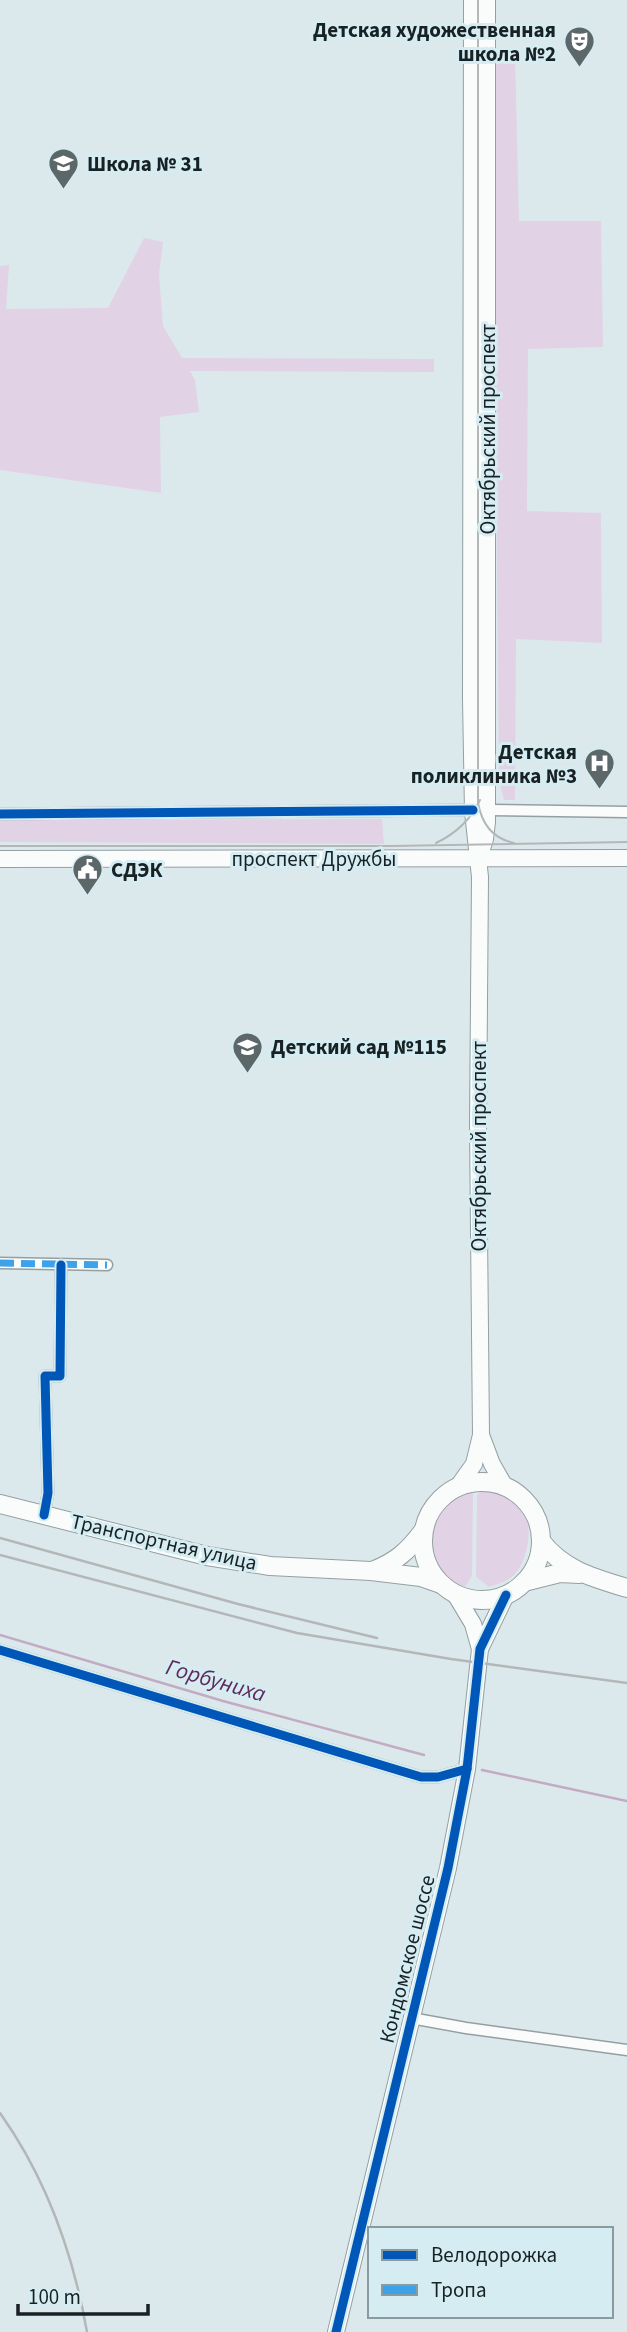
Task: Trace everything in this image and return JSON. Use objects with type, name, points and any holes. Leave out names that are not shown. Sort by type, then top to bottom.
[{"type":"main road","name":"Октябрьский проспект","points":[[459,1485],[474,1464],[481,1435],[479,857],[485,839],[480,810],[472,0]]},
{"type":"main road","name":"Октябрьский проспект","points":[[480,810],[487,0]]},
{"type":"main road","name":"проспект Дружбы","points":[[0,859],[627,858]]},
{"type":"main road","name":"Октябрьский проспект","points":[[481,1435],[492,1464],[504,1485]]},
{"type":"main road","points":[[524,1583],[539,1556],[541,1541],[539,1523],[531,1507],[519,1494],[504,1485],[474,1482],[459,1485],[442,1496],[429,1512],[423,1531],[423,1550],[429,1569],[448,1589],[471,1599],[489,1600],[506,1595],[524,1583],[560,1573],[582,1574],[627,1588]]},
{"type":"main road","name":"Транспортная улица","points":[[0,1504],[232,1561],[421,1577],[448,1589]]},
{"type":"main road","points":[[371,1572],[391,1564],[407,1552],[423,1531]]},
{"type":"main road","points":[[541,1541],[551,1554],[582,1574]]},
{"type":"main road","name":"Кондомское шоссе","points":[[448,1589],[473,1624],[480,1649]]},
{"type":"main road","name":"Кондомское шоссе","points":[[336,2332],[448,1868],[467,1769],[480,1649],[506,1595]]},
{"type":"street","points":[[0,814],[480,810],[627,812]]},
{"type":"street","points":[[0,1263],[107,1265]]},
{"type":"street","points":[[44,1515],[48,1493],[46,1376],[60,1376],[61,1265]]},
{"type":"street","points":[[0,1650],[421,1777],[438,1777],[467,1769]]},
{"type":"street","points":[[411,2018],[627,2050]]},
{"type":"shaded area","points":[[492,55],[515,55],[519,221],[601,221],[603,347],[528,349],[527,511],[601,513],[602,643],[516,639],[515,800],[504,800],[499,781]]},
{"type":"shaded area","points":[[144,238],[163,242],[159,274],[163,326],[182,358],[434,359],[434,372],[190,371],[195,380],[199,412],[160,417],[161,493],[0,470],[0,266],[9,265],[6,309],[108,308]]},
{"type":"shaded area","points":[[382,819],[384,844],[0,842],[0,820]]},
{"type":"shaded area","points":[[486,1486],[505,1492],[517,1500],[525,1511],[529,1530],[526,1550],[519,1568],[509,1579],[489,1587],[476,1577],[477,1495]]},
{"type":"shaded area","points":[[468,1488],[473,1494],[472,1576],[465,1587],[443,1575],[433,1565],[429,1556],[428,1536],[438,1509],[452,1495]]},
{"type":"waterway","name":"Горбуниха","points":[[0,1635],[223,1701],[424,1755]]},
{"type":"waterway","name":"Горбуниха","points":[[482,1770],[627,1801]]},
{"type":"tram line","points":[[478,0],[478,803],[489,829],[500,838],[514,843]]},
{"type":"tram line","points":[[436,843],[462,825],[480,800]]},
{"type":"tram line","points":[[0,846],[391,846],[627,842]]},
{"type":"railway","points":[[0,1538],[238,1604],[377,1638]]},
{"type":"railway","points":[[0,1555],[297,1633],[451,1659],[627,1683]]},
{"type":"railway","points":[[0,2113],[31,2164],[56,2218],[74,2274],[87,2332]]},
{"type":"marked path","points":[[0,1263],[107,1265]]},
{"type":"cycle path","points":[[0,814],[473,810]]},
{"type":"cycle path","points":[[44,1515],[48,1493],[45,1376],[60,1376],[61,1265]]},
{"type":"cycle path","points":[[336,2332],[448,1868],[467,1769],[480,1649],[506,1595]]},
{"type":"cycle path","points":[[0,1650],[421,1777],[438,1777],[467,1769]]},
{"type":"place","name":"Детская художественная школа №2","points":[[579,69]]},
{"type":"place","name":"Школа № 31","points":[[64,191]]},
{"type":"place","name":"Детская поликлиника №3","points":[[600,791]]},
{"type":"place","name":"СДЭК","points":[[88,897]]},
{"type":"place","name":"Детский сад №115","points":[[248,1074]]}]
